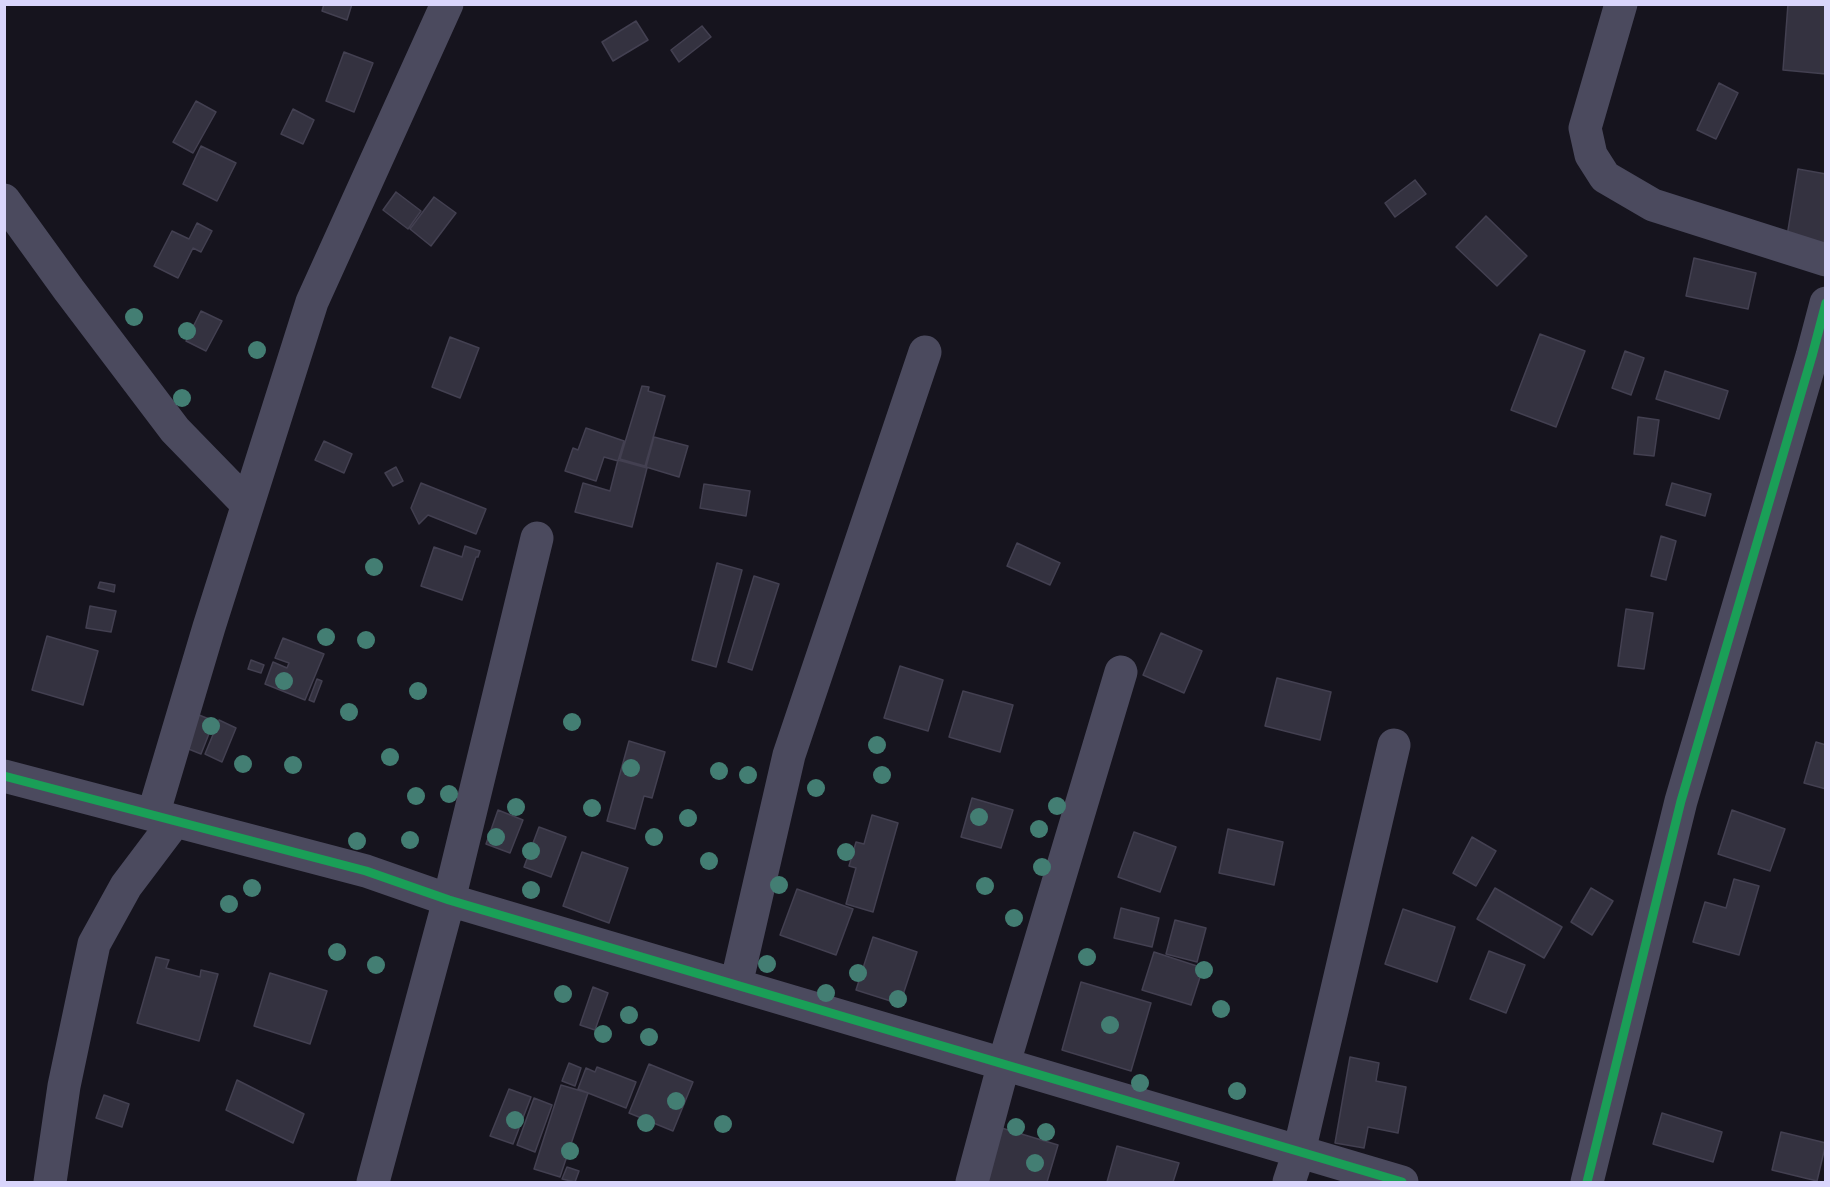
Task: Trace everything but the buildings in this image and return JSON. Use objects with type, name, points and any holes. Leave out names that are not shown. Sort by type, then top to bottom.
[{"type":"street","points":[[50,1182],[64,1086],[94,944],[164,818],[247,504],[312,302],[447,4]]},
{"type":"street","points":[[1621,4],[1585,128],[1592,155],[1605,177],[1653,205],[1826,260]]},
{"type":"street","points":[[4,200],[175,430],[247,504]]},
{"type":"street","points":[[1587,1182],[1681,801],[1826,303]]},
{"type":"street","points":[[736,985],[789,755],[925,352]]},
{"type":"street","points":[[373,1182],[449,900],[537,538]]},
{"type":"street","points":[[972,1182],[1004,1063],[1121,672]]},
{"type":"street","points":[[1289,1182],[1299,1152],[1394,745]]},
{"type":"street","points":[[4,776],[366,872],[449,900],[1402,1182]]},
{"type":"cycle path","points":[[1587,1182],[1681,801],[1826,303]]},
{"type":"cycle path","points":[[4,776],[366,871],[449,900],[1402,1182]]}]
